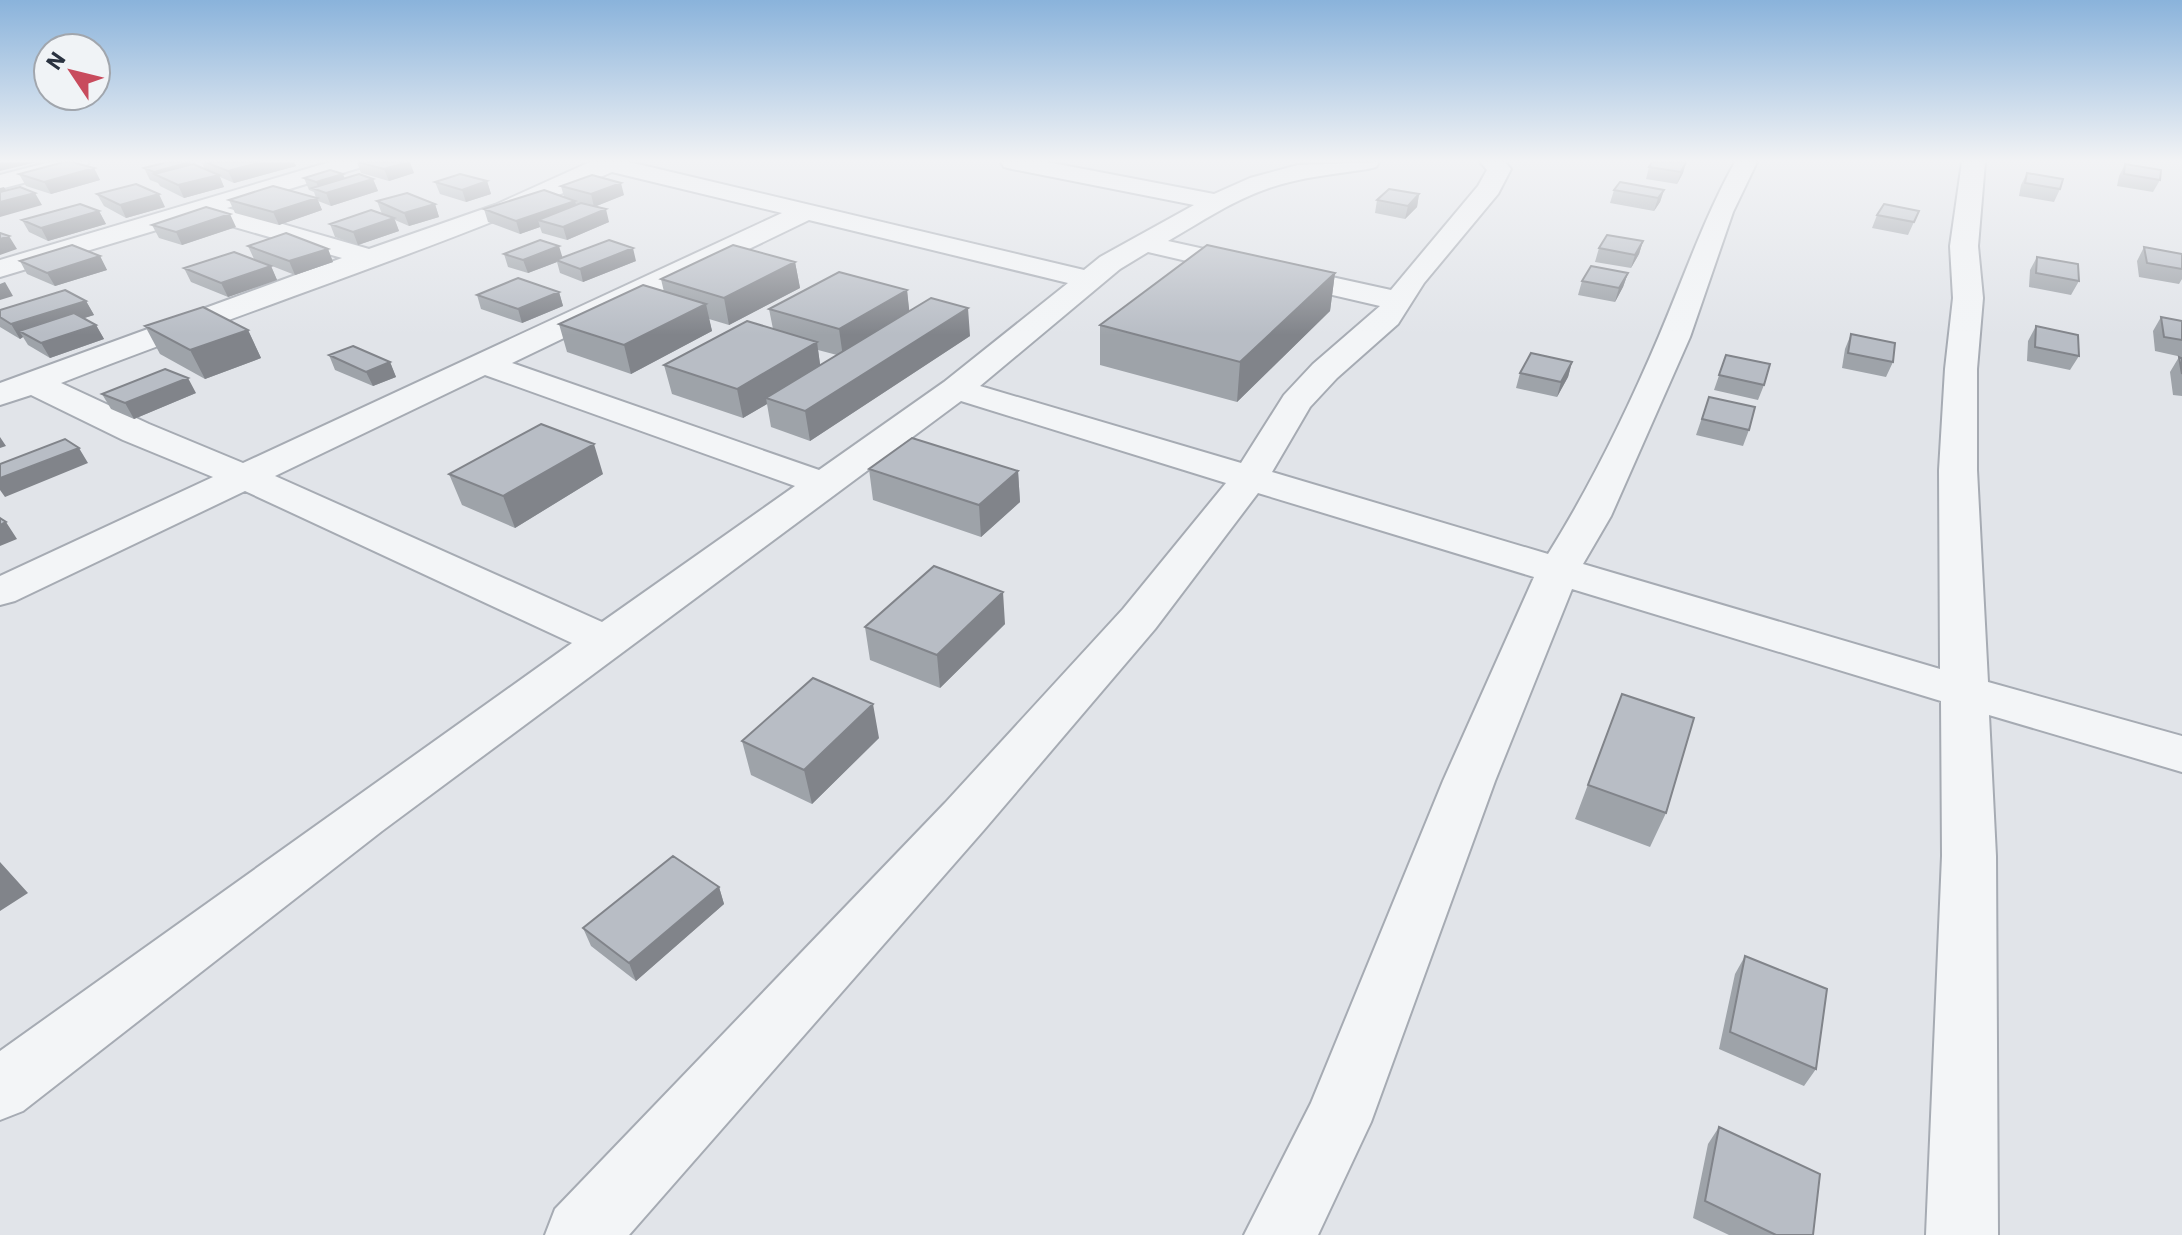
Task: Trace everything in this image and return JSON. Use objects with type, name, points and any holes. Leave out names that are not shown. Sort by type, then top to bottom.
[{"type":"street","points":[[0,269],[165,220]]},
{"type":"street","points":[[238,220],[372,258]]},
{"type":"street","points":[[17,389],[197,319],[478,220]]},
{"type":"street","points":[[0,592],[789,220]]},
{"type":"street","points":[[848,220],[1086,279]]},
{"type":"street","points":[[0,1089],[363,817],[956,389],[1039,324],[1086,279],[1185,220]]},
{"type":"street","points":[[581,1235],[1139,619],[1250,478],[1296,402],[1325,371],[1387,318],[1413,279],[1463,220]]},
{"type":"street","points":[[1280,1235],[1337,1122],[1469,781],[1558,571],[1591,516],[1674,337],[1717,220]]},
{"type":"street","points":[[1962,1235],[1969,856],[1967,694],[1958,470],[1961,369],[1968,298],[1964,246],[1967,220]]},
{"type":"street","points":[[1143,243],[1399,301]]},
{"type":"street","points":[[482,364],[601,402],[748,459],[825,484]]},
{"type":"street","points":[[17,389],[136,432],[243,476],[607,641]]},
{"type":"street","points":[[956,389],[1967,694],[2182,754]]},
{"type":"building","points":[[23,220],[70,220],[41,228]]},
{"type":"building","points":[[168,220],[213,220],[176,232],[152,225]]},
{"type":"building","points":[[343,220],[389,220],[353,232],[330,224]]},
{"type":"building","points":[[539,220],[581,220],[563,227]]},
{"type":"building","points":[[286,233],[328,249],[289,261],[248,246]]},
{"type":"building","points":[[1607,235],[1643,241],[1635,255],[1599,248]]},
{"type":"building","points":[[540,240],[559,246],[523,260],[504,254]]},
{"type":"building","points":[[609,240],[633,248],[580,269],[556,260]]},
{"type":"building","points":[[72,245],[100,256],[47,273],[20,261]]},
{"type":"building","points":[[733,245],[795,262],[724,298],[661,279]]},
{"type":"building","points":[[1207,245],[1335,273],[1240,362],[1100,325]]},
{"type":"building","points":[[2144,247],[2182,254],[2182,269],[2147,263]]},
{"type":"building","points":[[234,252],[271,266],[221,283],[184,268]]},
{"type":"building","points":[[2037,257],[2078,264],[2079,281],[2036,273]]},
{"type":"building","points":[[1591,266],[1628,273],[1619,288],[1582,281]]},
{"type":"building","points":[[839,272],[907,290],[839,329],[769,309]]},
{"type":"building","points":[[518,278],[559,292],[518,309],[477,295]]},
{"type":"building","points":[[643,285],[706,304],[624,345],[559,324]]},
{"type":"building","points":[[65,290],[86,301],[11,324],[0,317],[0,310]]},
{"type":"building","points":[[931,298],[968,308],[805,411],[766,398]]},
{"type":"building","points":[[203,307],[248,330],[190,350],[145,326]]},
{"type":"building","points":[[74,313],[96,325],[41,343],[19,331]]},
{"type":"building","points":[[2161,317],[2182,321],[2182,340],[2164,337]]},
{"type":"building","points":[[747,321],[817,342],[737,389],[664,365]]},
{"type":"building","points":[[2036,326],[2078,335],[2079,356],[2035,347]]},
{"type":"building","points":[[1851,334],[1895,343],[1893,362],[1848,353]]},
{"type":"building","points":[[353,346],[390,362],[366,372],[329,355]]},
{"type":"building","points":[[1531,353],[1572,362],[1561,382],[1520,373]]},
{"type":"building","points":[[1726,355],[1770,364],[1764,385],[1719,375]]},
{"type":"building","points":[[165,369],[188,378],[125,403],[102,394]]},
{"type":"building","points":[[1709,397],[1755,407],[1749,430],[1702,419]]},
{"type":"building","points":[[541,424],[594,444],[503,496],[449,474]]},
{"type":"building","points":[[912,438],[1018,471],[979,505],[869,469]]},
{"type":"building","points":[[65,439],[79,448],[0,478],[0,464]]},
{"type":"building","points":[[934,566],[1003,592],[937,655],[865,627]]},
{"type":"building","points":[[813,678],[873,704],[804,770],[742,741]]},
{"type":"building","points":[[1622,694],[1694,718],[1666,813],[1588,785]]},
{"type":"building","points":[[673,856],[719,887],[629,963],[583,928]]},
{"type":"building","points":[[1745,956],[1827,989],[1816,1069],[1730,1032]]},
{"type":"building","points":[[1719,1127],[1820,1174],[1813,1235],[1776,1235],[1705,1201]]}]
